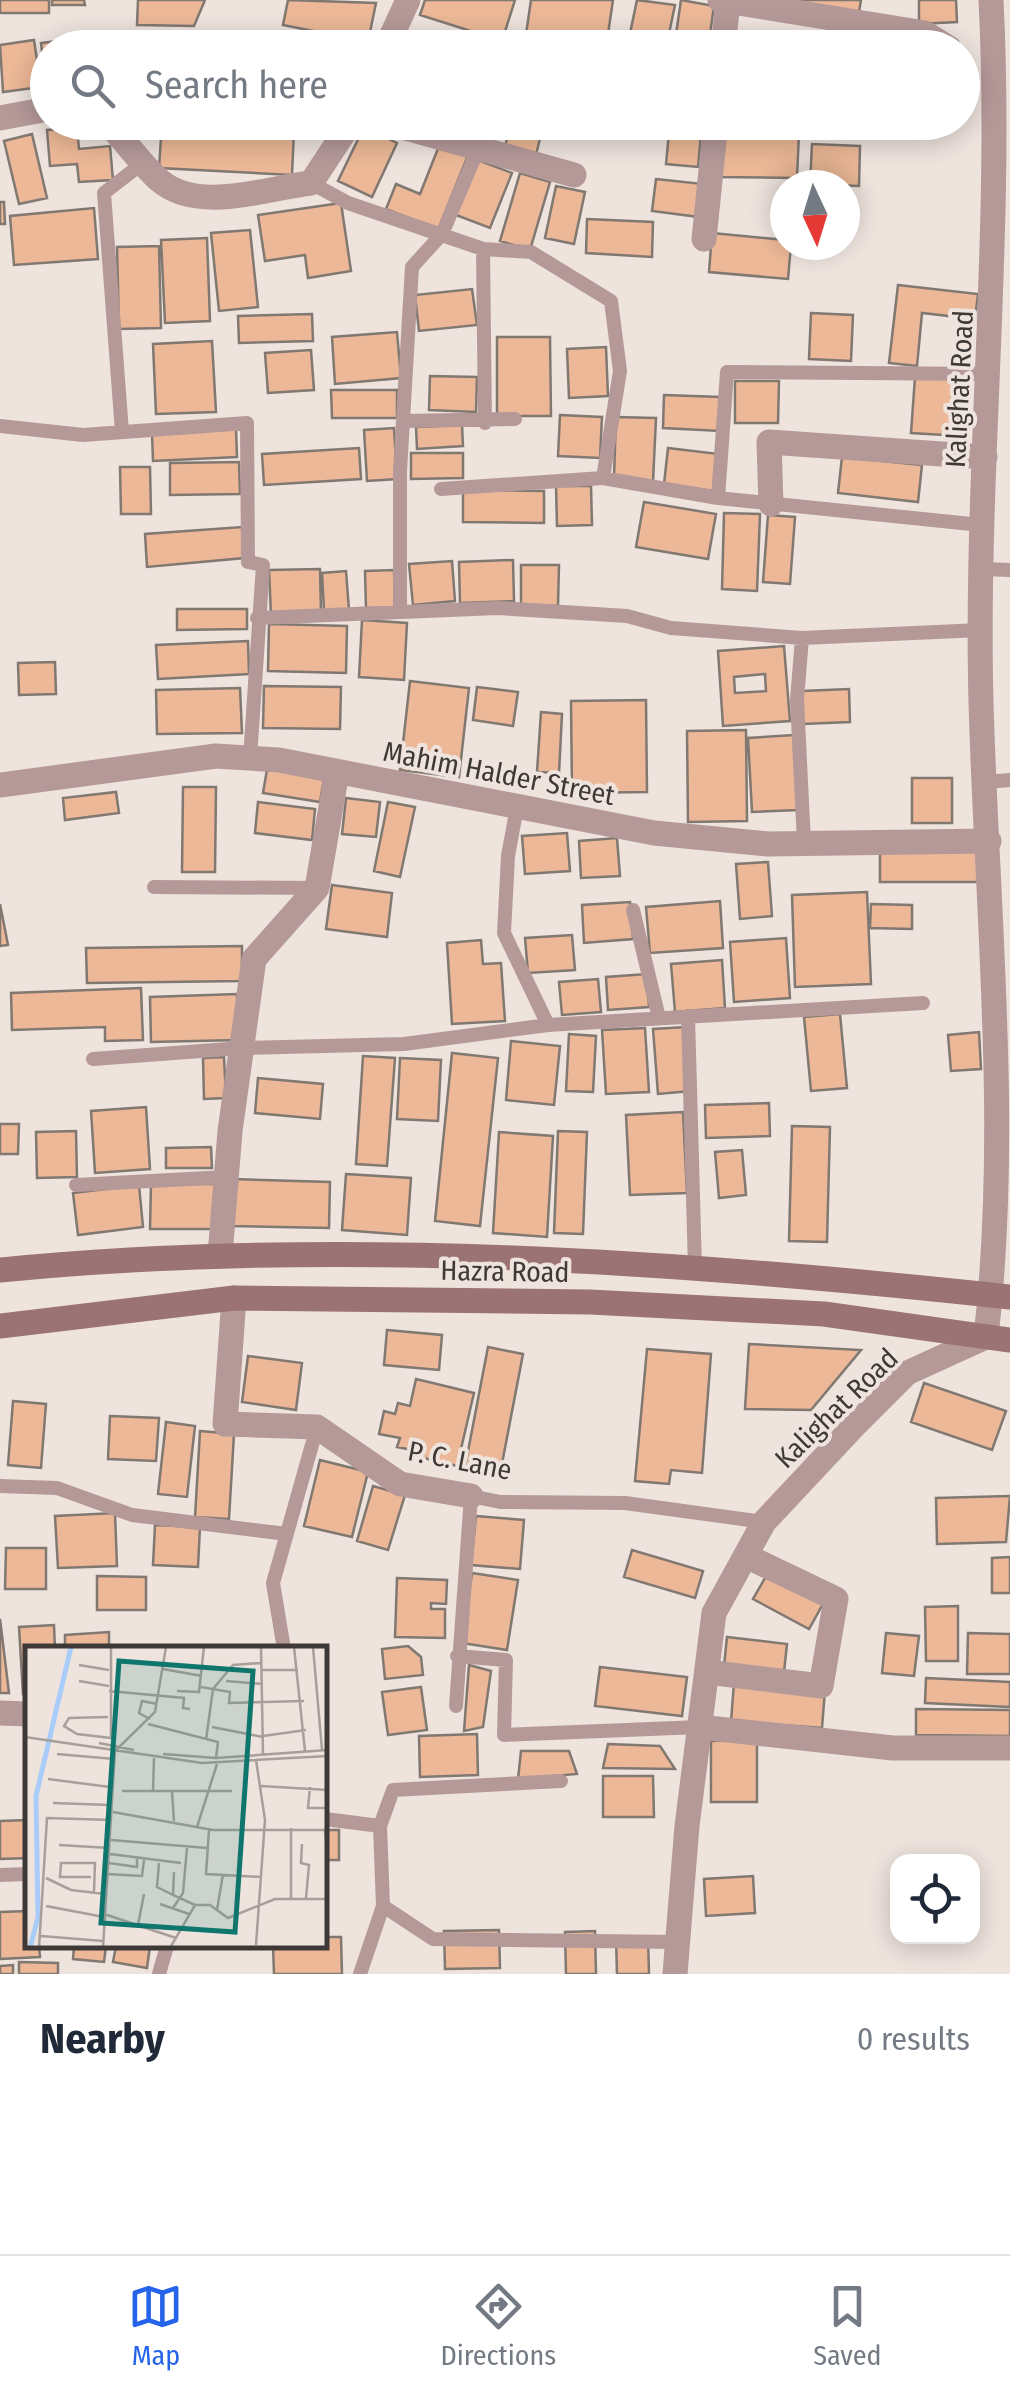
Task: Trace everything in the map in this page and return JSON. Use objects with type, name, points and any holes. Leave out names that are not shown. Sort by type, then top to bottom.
[{"type":"main road","name":"Hazra Road","points":[[0,1270],[139,1256],[412,1256],[696,1268],[1002,1296]]},
{"type":"main road","name":"Hazra Road","points":[[0,1326],[234,1298],[590,1302],[824,1314],[998,1338]]},
{"type":"street","points":[[394,30],[408,0]]},
{"type":"street","name":"Kalighat Road","points":[[675,1974],[714,1614],[764,1522],[907,1373],[998,1338],[1005,1236],[1006,1028],[1002,894],[990,841],[998,781],[981,630],[989,374],[1002,222],[999,54],[991,0]]},
{"type":"street","points":[[724,30],[724,1],[906,30]]},
{"type":"street","points":[[0,118],[30,112]]},
{"type":"street","points":[[123,140],[161,182],[201,196],[252,195],[311,183],[339,140]]},
{"type":"street","points":[[452,140],[574,174]]},
{"type":"street","points":[[704,240],[714,140]]},
{"type":"street","points":[[771,504],[769,442],[985,457]]},
{"type":"street","name":"Mahim Halder Street","points":[[0,785],[216,756],[337,772],[654,833],[768,844],[990,841]]},
{"type":"street","points":[[220,1256],[226,1177],[254,959],[318,888],[337,772]]},
{"type":"street","points":[[234,1298],[225,1424],[317,1427]]},
{"type":"street","name":"P. C. Lane","points":[[317,1427],[400,1484],[471,1496]]},
{"type":"street","points":[[707,1672],[820,1686],[836,1599],[746,1556]]},
{"type":"street","points":[[0,1712],[25,1714]]},
{"type":"street","points":[[700,1727],[893,1748],[1010,1748]]},
{"type":"lane","points":[[400,611],[403,421],[412,268],[442,234],[479,147]]},
{"type":"lane","points":[[122,432],[104,193],[144,162]]},
{"type":"lane","points":[[311,183],[348,203],[483,249],[532,252],[612,300],[620,371],[603,478]]},
{"type":"lane","points":[[483,249],[485,423]]},
{"type":"lane","points":[[718,498],[727,372],[989,374]]},
{"type":"lane","points":[[403,421],[485,423],[515,419]]},
{"type":"lane","points":[[0,426],[83,434],[247,423],[248,562],[263,564],[250,758]]},
{"type":"lane","points":[[441,490],[603,478],[718,498],[982,526]]},
{"type":"lane","points":[[982,569],[1010,570]]},
{"type":"lane","points":[[257,618],[498,608],[627,616],[671,628],[802,638],[981,630]]},
{"type":"lane","points":[[802,638],[797,700],[804,843]]},
{"type":"lane","points":[[516,807],[508,856],[504,933],[548,1025]]},
{"type":"lane","points":[[154,887],[318,888]]},
{"type":"lane","points":[[633,910],[659,1018]]},
{"type":"lane","points":[[94,1059],[242,1048],[404,1044],[548,1025],[923,1003]]},
{"type":"lane","points":[[688,1016],[696,1268]]},
{"type":"lane","points":[[76,1185],[226,1177]]},
{"type":"lane","points":[[283,1646],[272,1583],[317,1427]]},
{"type":"lane","points":[[0,1486],[57,1488],[132,1515],[288,1534]]},
{"type":"lane","points":[[456,1706],[471,1496]]},
{"type":"lane","name":"P. C. Lane","points":[[471,1496],[500,1502],[625,1503],[764,1522]]},
{"type":"lane","points":[[457,1656],[506,1660],[504,1735],[700,1727]]},
{"type":"lane","points":[[360,1974],[384,1906],[380,1826],[393,1790],[561,1781]]},
{"type":"lane","points":[[328,1819],[380,1826]]},
{"type":"lane","points":[[0,1875],[25,1874]]},
{"type":"lane","points":[[384,1906],[433,1938],[677,1942]]},
{"type":"lane","points":[[160,1974],[166,1949]]},
{"type":"building","points":[[0,0],[49,0],[49,13],[0,13]]},
{"type":"building","points":[[52,0],[84,0],[85,5],[52,5]]},
{"type":"building","points":[[138,0],[205,0],[194,26],[137,25]]},
{"type":"building","points":[[288,0],[376,3],[370,30],[308,30],[283,25]]},
{"type":"building","points":[[425,0],[515,0],[505,30],[467,30],[420,15]]},
{"type":"building","points":[[531,0],[613,0],[609,30],[527,30]]},
{"type":"building","points":[[637,0],[675,5],[670,30],[631,30]]},
{"type":"building","points":[[681,0],[714,6],[711,30],[677,30]]},
{"type":"building","points":[[786,0],[861,0],[859,12]]},
{"type":"building","points":[[919,0],[956,0],[957,22],[919,24]]},
{"type":"building","points":[[30,41],[30,88],[3,92],[0,45]]},
{"type":"building","points":[[30,134],[47,198],[19,204],[4,141]]},
{"type":"building","points":[[48,140],[78,140],[79,149],[110,146],[113,180],[79,182],[77,164],[50,166]]},
{"type":"building","points":[[161,140],[294,140],[292,175],[159,168]]},
{"type":"building","points":[[358,140],[397,143],[372,197],[338,181]]},
{"type":"building","points":[[507,140],[540,140],[536,155],[505,146]]},
{"type":"building","points":[[668,140],[700,140],[698,167],[666,164]]},
{"type":"building","points":[[720,140],[799,140],[797,170],[770,170],[770,178],[719,177]]},
{"type":"building","points":[[441,141],[469,153],[438,230],[386,209],[396,184],[420,194]]},
{"type":"building","points":[[812,144],[860,146],[859,170],[811,170]]},
{"type":"building","points":[[478,160],[512,173],[490,228],[456,215]]},
{"type":"building","points":[[520,173],[550,182],[530,250],[500,241]]},
{"type":"building","points":[[656,179],[703,184],[699,217],[652,211]]},
{"type":"building","points":[[556,186],[585,192],[574,244],[545,238]]},
{"type":"building","points":[[0,202],[4,202],[5,224],[0,224]]},
{"type":"building","points":[[341,203],[351,271],[308,278],[305,255],[265,261],[258,215]]},
{"type":"building","points":[[94,208],[98,259],[14,265],[10,216]]},
{"type":"building","points":[[587,219],[653,222],[652,257],[586,253]]},
{"type":"building","points":[[250,230],[258,307],[219,311],[211,233]]},
{"type":"building","points":[[712,233],[770,239],[770,260],[790,260],[788,279],[709,272]]},
{"type":"building","points":[[207,238],[210,321],[165,323],[161,240]]},
{"type":"building","points":[[159,246],[161,328],[119,329],[117,247]]},
{"type":"building","points":[[898,285],[978,294],[975,319],[922,313],[917,366],[889,363]]},
{"type":"building","points":[[472,289],[477,325],[419,331],[415,295]]},
{"type":"building","points":[[811,313],[853,315],[851,361],[809,359]]},
{"type":"building","points":[[312,314],[313,341],[239,343],[238,316]]},
{"type":"building","points":[[397,332],[401,378],[335,384],[332,337]]},
{"type":"building","points":[[497,337],[550,337],[551,416],[497,416]]},
{"type":"building","points":[[212,341],[216,412],[156,414],[153,344]]},
{"type":"building","points":[[606,347],[608,396],[569,398],[567,349]]},
{"type":"building","points":[[311,350],[314,390],[268,393],[265,353]]},
{"type":"building","points":[[430,376],[477,377],[476,412],[429,410]]},
{"type":"building","points":[[915,377],[966,380],[962,436],[911,433]]},
{"type":"building","points":[[735,381],[779,381],[778,423],[735,423]]},
{"type":"building","points":[[331,390],[397,390],[397,418],[332,418]]},
{"type":"building","points":[[664,395],[721,397],[720,431],[663,428]]},
{"type":"building","points":[[560,415],[602,417],[600,458],[558,456]]},
{"type":"building","points":[[616,417],[656,418],[653,482],[614,477]]},
{"type":"building","points":[[462,425],[463,446],[417,449],[416,427]]},
{"type":"building","points":[[394,428],[397,479],[367,481],[364,430]]},
{"type":"building","points":[[236,429],[237,457],[153,461],[152,433]]},
{"type":"building","points":[[359,448],[361,479],[264,485],[262,454]]},
{"type":"building","points":[[668,448],[719,454],[714,491],[664,484]]},
{"type":"building","points":[[411,453],[463,453],[463,478],[411,479]]},
{"type":"building","points":[[842,457],[922,465],[918,502],[838,493]]},
{"type":"building","points":[[239,462],[240,494],[170,495],[170,463]]},
{"type":"building","points":[[120,467],[150,467],[151,514],[121,514]]},
{"type":"building","points":[[556,486],[591,486],[592,525],[557,526]]},
{"type":"building","points":[[463,490],[544,491],[544,523],[463,522]]},
{"type":"building","points":[[644,502],[716,514],[708,559],[636,547]]},
{"type":"building","points":[[724,513],[760,514],[757,591],[722,589]]},
{"type":"building","points":[[768,515],[795,517],[790,584],[763,582]]},
{"type":"building","points":[[242,527],[244,558],[147,567],[145,534]]},
{"type":"building","points":[[513,560],[514,601],[460,603],[459,562]]},
{"type":"building","points":[[452,561],[455,601],[413,605],[409,564]]},
{"type":"building","points":[[521,565],[559,565],[558,606],[521,605]]},
{"type":"building","points":[[320,569],[321,613],[271,615],[269,570]]},
{"type":"building","points":[[394,570],[395,608],[366,609],[365,571]]},
{"type":"building","points":[[346,571],[349,610],[324,611],[322,573]]},
{"type":"building","points":[[177,609],[247,609],[247,629],[177,630]]},
{"type":"building","points":[[362,620],[407,623],[404,680],[359,677]]},
{"type":"building","points":[[269,624],[347,626],[346,673],[268,671]]},
{"type":"building","points":[[248,641],[249,674],[158,679],[156,645]]},
{"type":"building","points":[[784,646],[790,721],[723,726],[718,651]],"holes":[[[765,674],[766,691],[735,693],[734,677]]]},
{"type":"building","points":[[55,662],[56,694],[19,695],[18,663]]},
{"type":"building","points":[[410,681],[469,688],[459,777],[400,770]]},
{"type":"building","points":[[264,686],[341,687],[340,729],[263,728]]},
{"type":"building","points":[[477,687],[518,692],[513,726],[473,720]]},
{"type":"building","points":[[240,688],[242,733],[157,734],[156,690]]},
{"type":"building","points":[[849,689],[850,722],[803,724],[802,691]]},
{"type":"building","points":[[646,700],[647,792],[572,793],[571,701]]},
{"type":"building","points":[[541,712],[562,714],[559,773],[537,772]]},
{"type":"building","points":[[746,730],[747,821],[688,822],[687,731]]},
{"type":"building","points":[[794,735],[798,810],[752,812],[748,738]]},
{"type":"building","points":[[268,764],[325,773],[320,802],[263,793]]},
{"type":"building","points":[[912,778],[952,778],[952,823],[912,823]]},
{"type":"building","points":[[183,787],[216,787],[215,872],[182,872]]},
{"type":"building","points":[[116,792],[119,813],[65,820],[63,798]]},
{"type":"building","points":[[346,798],[380,802],[376,837],[342,834]]},
{"type":"building","points":[[258,802],[315,809],[312,840],[255,833]]},
{"type":"building","points":[[388,802],[415,807],[400,877],[374,871]]},
{"type":"building","points":[[567,833],[570,871],[525,874],[522,836]]},
{"type":"building","points":[[617,838],[620,876],[581,878],[579,841]]},
{"type":"building","points":[[984,849],[985,882],[880,882],[880,850]]},
{"type":"building","points":[[768,862],[772,916],[740,919],[736,864]]},
{"type":"building","points":[[332,885],[392,893],[387,937],[326,929]]},
{"type":"building","points":[[867,892],[871,984],[795,987],[792,895]]},
{"type":"building","points":[[720,901],[723,948],[650,953],[646,907]]},
{"type":"building","points":[[630,902],[633,939],[584,943],[582,905]]},
{"type":"building","points":[[0,904],[8,945],[0,946]]},
{"type":"building","points":[[871,904],[912,905],[912,929],[870,928]]},
{"type":"building","points":[[572,935],[575,970],[528,973],[525,938]]},
{"type":"building","points":[[786,938],[790,998],[734,1002],[730,942]]},
{"type":"building","points":[[481,940],[483,964],[501,963],[505,1021],[452,1024],[447,943]]},
{"type":"building","points":[[242,946],[242,981],[87,983],[86,948]]},
{"type":"building","points":[[722,960],[725,1008],[675,1012],[671,964]]},
{"type":"building","points":[[647,974],[649,1007],[608,1010],[606,977]]},
{"type":"building","points":[[598,979],[601,1012],[562,1015],[559,982]]},
{"type":"building","points":[[141,988],[143,1040],[105,1041],[105,1027],[12,1030],[11,993]]},
{"type":"building","points":[[237,994],[238,1040],[151,1042],[150,997]]},
{"type":"building","points":[[840,1014],[847,1088],[811,1091],[804,1017]]},
{"type":"building","points":[[686,1027],[691,1091],[658,1094],[653,1029]]},
{"type":"building","points":[[645,1028],[649,1092],[606,1094],[602,1030]]},
{"type":"building","points":[[979,1032],[981,1069],[951,1071],[948,1035]]},
{"type":"building","points":[[569,1034],[596,1036],[593,1092],[566,1091]]},
{"type":"building","points":[[511,1041],[560,1046],[554,1105],[506,1100]]},
{"type":"building","points":[[452,1053],[498,1058],[480,1226],[435,1221]]},
{"type":"building","points":[[363,1056],[395,1058],[387,1166],[356,1164]]},
{"type":"building","points":[[224,1057],[226,1098],[204,1099],[203,1058]]},
{"type":"building","points":[[400,1058],[441,1060],[438,1121],[397,1119]]},
{"type":"building","points":[[258,1078],[323,1084],[320,1119],[255,1113]]},
{"type":"building","points":[[769,1103],[770,1136],[706,1138],[705,1105]]},
{"type":"building","points":[[146,1107],[150,1169],[95,1173],[91,1111]]},
{"type":"building","points":[[683,1112],[687,1193],[630,1195],[626,1115]]},
{"type":"building","points":[[0,1124],[19,1124],[18,1154],[0,1154]]},
{"type":"building","points":[[792,1126],[830,1127],[827,1242],[789,1241]]},
{"type":"building","points":[[76,1131],[77,1177],[37,1178],[36,1132]]},
{"type":"building","points":[[558,1131],[587,1132],[583,1234],[554,1233]]},
{"type":"building","points":[[499,1132],[553,1136],[547,1237],[493,1233]]},
{"type":"building","points":[[211,1147],[212,1168],[166,1168],[166,1148]]},
{"type":"building","points":[[742,1150],[746,1195],[719,1198],[715,1152]]},
{"type":"building","points":[[346,1174],[411,1178],[407,1235],[342,1230]]},
{"type":"building","points":[[232,1179],[330,1182],[329,1228],[231,1226]]},
{"type":"building","points":[[151,1184],[215,1184],[215,1229],[150,1229]]},
{"type":"building","points":[[139,1185],[143,1227],[78,1235],[73,1193]]},
{"type":"building","points":[[387,1330],[442,1335],[439,1370],[384,1365]]},
{"type":"building","points":[[749,1344],[861,1350],[811,1410],[745,1409]]},
{"type":"building","points":[[488,1347],[523,1354],[500,1474],[465,1467]]},
{"type":"building","points":[[647,1349],[711,1354],[702,1473],[671,1470],[669,1484],[635,1481]]},
{"type":"building","points":[[248,1356],[302,1363],[296,1410],[242,1402]]},
{"type":"building","points":[[416,1379],[474,1393],[457,1466],[411,1455],[412,1450],[397,1447],[400,1438],[379,1434],[384,1411],[395,1414],[398,1403],[410,1406]]},
{"type":"building","points":[[924,1383],[1006,1411],[992,1450],[911,1422]]},
{"type":"building","points":[[13,1401],[46,1404],[41,1468],[8,1465]]},
{"type":"building","points":[[110,1416],[159,1418],[156,1461],[108,1459]]},
{"type":"building","points":[[166,1422],[195,1426],[187,1497],[158,1494]]},
{"type":"building","points":[[200,1431],[234,1434],[229,1519],[195,1517]]},
{"type":"building","points":[[320,1460],[368,1472],[352,1537],[304,1526]]},
{"type":"building","points":[[373,1486],[405,1495],[388,1550],[357,1541]]},
{"type":"building","points":[[1010,1496],[1006,1542],[937,1544],[936,1498]]},
{"type":"building","points":[[115,1513],[117,1566],[58,1568],[55,1516]]},
{"type":"building","points":[[476,1516],[524,1520],[520,1569],[471,1565]]},
{"type":"building","points":[[155,1525],[200,1527],[198,1567],[153,1565]]},
{"type":"building","points":[[6,1548],[46,1548],[46,1589],[5,1589]]},
{"type":"building","points":[[632,1550],[703,1571],[695,1598],[624,1577]]},
{"type":"building","points":[[1010,1557],[1010,1593],[992,1593],[992,1558]]},
{"type":"building","points":[[769,1571],[824,1602],[809,1629],[753,1599]]},
{"type":"building","points":[[472,1573],[518,1580],[507,1650],[462,1643]]},
{"type":"building","points":[[97,1576],[146,1577],[146,1610],[97,1610]]},
{"type":"building","points":[[397,1578],[447,1580],[446,1604],[431,1603],[431,1609],[445,1609],[445,1638],[395,1637]]},
{"type":"building","points":[[958,1606],[958,1661],[926,1661],[925,1607]]},
{"type":"building","points":[[0,1619],[9,1693],[0,1693]]},
{"type":"building","points":[[54,1625],[55,1646],[25,1646],[23,1694],[19,1627]]},
{"type":"building","points":[[109,1632],[109,1646],[65,1646],[65,1635]]},
{"type":"building","points":[[886,1633],[919,1636],[914,1676],[882,1673]]},
{"type":"building","points":[[968,1633],[1010,1634],[1010,1674],[967,1674]]},
{"type":"building","points":[[727,1637],[787,1644],[784,1672],[724,1666]]},
{"type":"building","points":[[408,1646],[421,1657],[423,1675],[385,1679],[382,1649]]},
{"type":"building","points":[[469,1665],[491,1671],[483,1727],[464,1731]]},
{"type":"building","points":[[600,1667],[687,1677],[682,1716],[595,1706]]},
{"type":"building","points":[[926,1678],[1010,1682],[1010,1707],[925,1703]]},
{"type":"building","points":[[734,1683],[825,1690],[822,1728],[731,1721]]},
{"type":"building","points":[[421,1687],[427,1730],[388,1735],[382,1692]]},
{"type":"building","points":[[916,1709],[1010,1710],[1010,1736],[916,1735]]},
{"type":"building","points":[[477,1734],[478,1775],[420,1777],[419,1736]]},
{"type":"building","points":[[757,1740],[757,1802],[711,1802],[711,1741]]},
{"type":"building","points":[[608,1744],[660,1746],[675,1769],[603,1768]]},
{"type":"building","points":[[521,1751],[569,1751],[577,1774],[518,1779]]},
{"type":"building","points":[[603,1776],[653,1776],[654,1817],[603,1817]]},
{"type":"building","points":[[25,1820],[25,1858],[0,1859],[0,1821]]},
{"type":"building","points":[[328,1830],[339,1830],[339,1860],[328,1860]]},
{"type":"building","points":[[753,1876],[755,1913],[706,1916],[704,1879]]},
{"type":"building","points":[[25,1911],[25,1949],[39,1949],[40,1957],[0,1959],[0,1912]]},
{"type":"building","points":[[499,1930],[500,1968],[445,1969],[444,1931]]},
{"type":"building","points":[[595,1931],[596,1974],[566,1974],[565,1932]]},
{"type":"building","points":[[328,1937],[341,1937],[342,1974],[274,1974],[273,1949],[328,1949]]},
{"type":"building","points":[[648,1937],[649,1974],[617,1974],[616,1938]]},
{"type":"building","points":[[74,1949],[106,1949],[104,1962],[73,1959]]},
{"type":"building","points":[[115,1949],[150,1949],[147,1968],[113,1962]]},
{"type":"building","points":[[19,1962],[58,1963],[58,1974],[19,1974]]},
{"type":"building","points":[[13,1965],[13,1974],[0,1974],[0,1966]]}]
